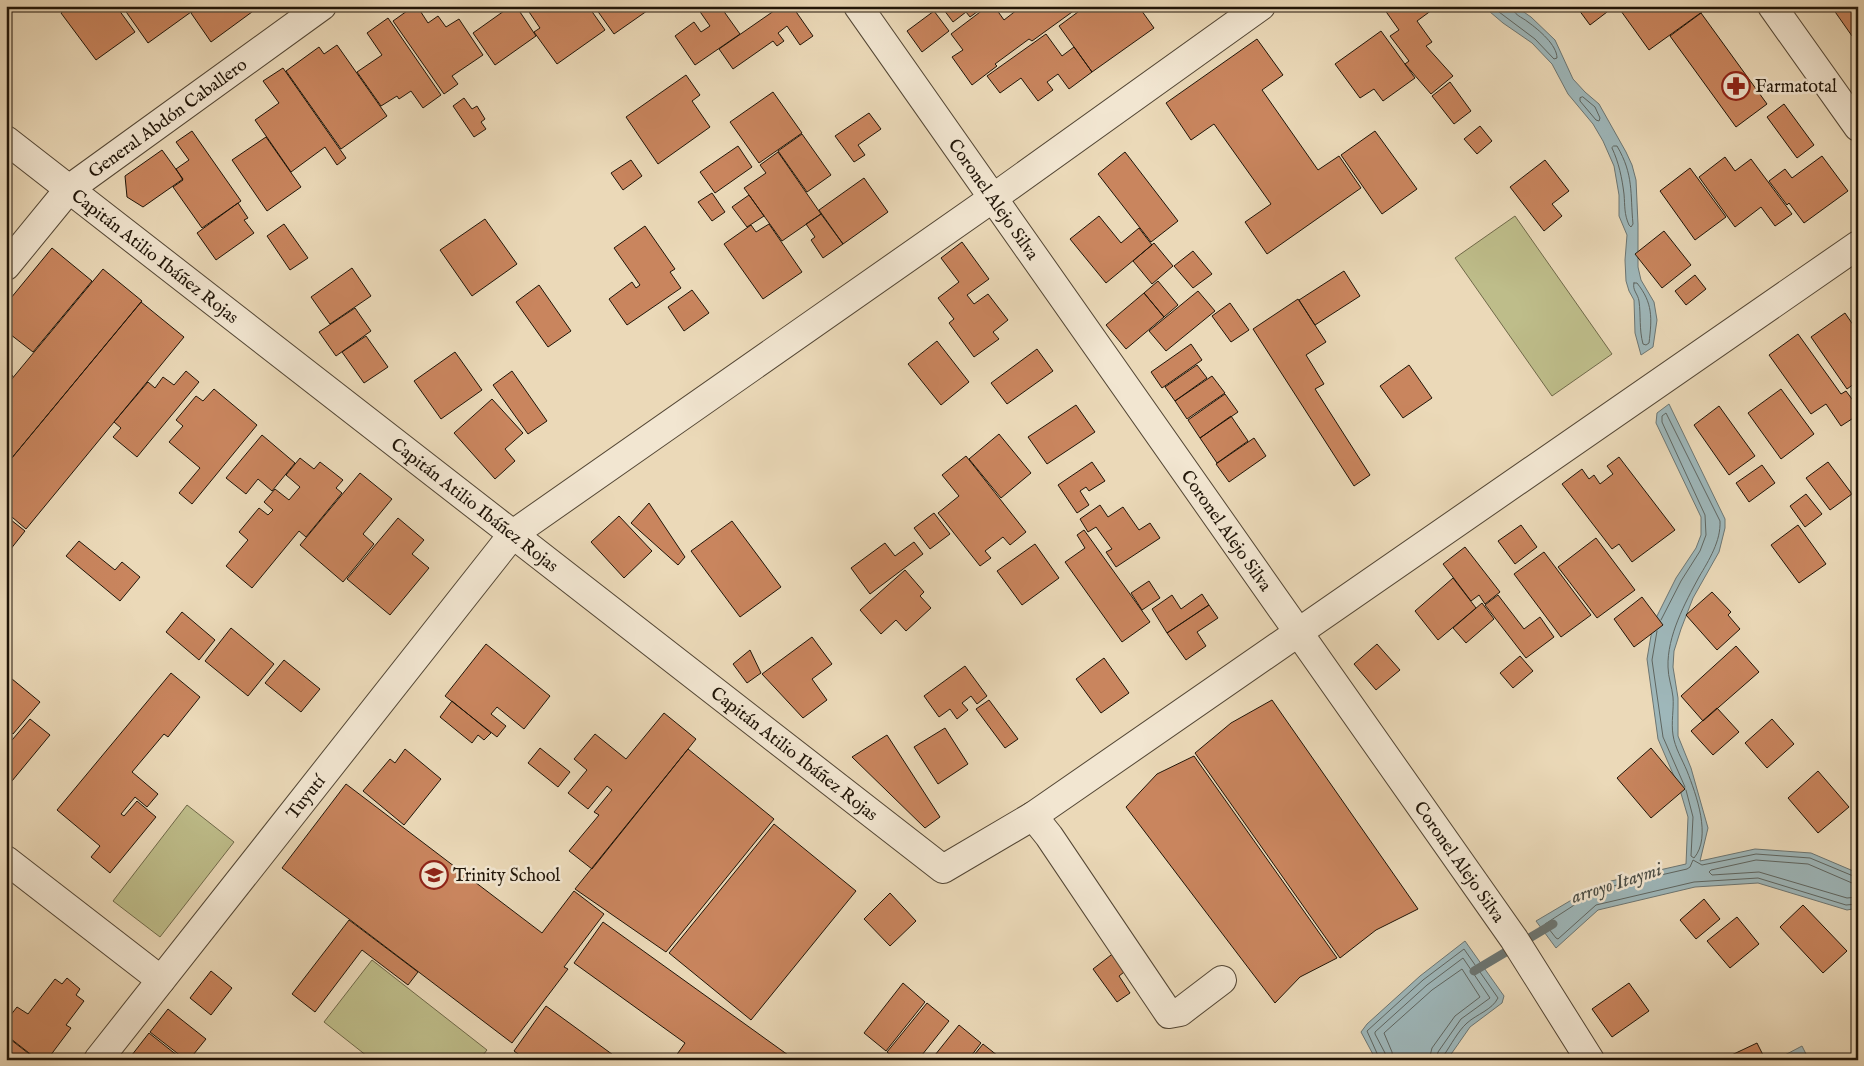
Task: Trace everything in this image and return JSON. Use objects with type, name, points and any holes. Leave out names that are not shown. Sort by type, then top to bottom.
[{"type":"street","name":"General Abdón Caballero","points":[[6,266],[69,189],[322,6]]},
{"type":"street","name":"Coronel Alejo Silva","points":[[858,6],[1514,939],[1590,1060]]},
{"type":"street","name":"Tuyutí","points":[[98,1060],[513,534],[993,198],[1261,6]]},
{"type":"street","points":[[1772,6],[1858,127]]},
{"type":"street","name":"Capitán Atilio Ibáñez Rojas","points":[[6,140],[942,869],[1033,816]]},
{"type":"street","points":[[1222,980],[1180,1012],[1169,1014],[1049,836],[1033,816],[1858,245]]},
{"type":"street","points":[[6,860],[160,980]]},
{"type":"shaded area","points":[[1515,216],[1612,354],[1552,396],[1455,258]]},
{"type":"shaded area","points":[[187,805],[234,842],[160,937],[113,901]]},
{"type":"shaded area","points":[[372,960],[487,1050],[479,1060],[372,1060],[324,1022]]},
{"type":"water","points":[[1483,6],[1515,6],[1531,17],[1555,40],[1573,79],[1599,104],[1632,165],[1636,180],[1638,267],[1641,280],[1654,302],[1657,320],[1653,347],[1641,355],[1635,333],[1634,300],[1626,281],[1627,235],[1619,216],[1619,195],[1614,166],[1603,141],[1593,124],[1568,94],[1552,64],[1532,43],[1503,23]]},
{"type":"water","points":[[1669,404],[1725,519],[1725,528],[1719,552],[1693,598],[1674,651],[1673,667],[1678,698],[1678,736],[1691,768],[1708,828],[1700,861],[1755,849],[1811,853],[1858,873],[1858,908],[1847,910],[1758,883],[1695,887],[1598,910],[1556,948],[1536,921],[1580,895],[1611,881],[1686,864],[1688,817],[1680,790],[1658,739],[1647,659],[1653,624],[1676,578],[1696,548],[1701,535],[1701,517],[1656,423],[1657,413]]},
{"type":"water","points":[[1465,941],[1504,996],[1502,1003],[1470,1027],[1447,1060],[1376,1060],[1361,1032],[1367,1024],[1420,976]]},
{"type":"water","points":[[1802,1046],[1809,1060],[1782,1060],[1781,1057]]},
{"type":"building","points":[[64,6],[116,6],[135,32],[96,60],[61,13],[66,9]]},
{"type":"building","points":[[122,6],[187,6],[191,12],[148,43]]},
{"type":"building","points":[[200,6],[254,6],[256,9],[211,42],[191,13]]},
{"type":"building","points":[[414,6],[417,6],[428,23],[438,16],[446,27],[459,19],[483,55],[452,76],[458,84],[444,94],[393,21]]},
{"type":"building","points":[[511,6],[516,6],[536,36],[495,65],[473,33]]},
{"type":"building","points":[[525,6],[588,6],[605,30],[557,64],[534,32],[540,28]]},
{"type":"building","points":[[594,6],[654,6],[614,34]]},
{"type":"building","points":[[696,6],[720,6],[740,34],[695,65],[675,36],[694,22],[701,32],[710,26]]},
{"type":"building","points":[[781,6],[792,6],[813,36],[800,45],[787,26],[778,33],[784,41],[777,46],[773,41],[733,69],[719,49]]},
{"type":"building","points":[[941,6],[985,6],[970,17],[966,12],[953,22]]},
{"type":"building","points":[[988,6],[994,6],[1004,20],[1022,6],[1079,7],[1032,41],[1029,39],[995,64],[997,66],[972,85],[952,57],[963,50],[951,34]]},
{"type":"building","points":[[1086,6],[1141,6],[1139,7],[1154,28],[1092,72],[1059,26]]},
{"type":"building","points":[[1382,6],[1429,6],[1432,10],[1417,21],[1432,42],[1426,46],[1453,76],[1431,94],[1405,64],[1409,61],[1390,36],[1399,30]]},
{"type":"building","points":[[1576,6],[1603,6],[1607,12],[1590,25]]},
{"type":"building","points":[[1626,6],[1704,6],[1706,9],[1649,50],[1621,11]]},
{"type":"building","points":[[1831,6],[1858,6],[1858,33],[1852,36]]},
{"type":"building","points":[[934,11],[949,31],[922,52],[907,31]]},
{"type":"building","points":[[1701,13],[1767,104],[1736,127],[1670,36]]},
{"type":"building","points":[[388,18],[441,95],[423,108],[411,91],[399,99],[397,96],[381,106],[357,72],[382,55],[367,33]]},
{"type":"building","points":[[1381,31],[1415,78],[1383,101],[1374,89],[1360,98],[1335,64]]},
{"type":"building","points":[[1046,34],[1062,56],[1074,47],[1092,72],[1069,89],[1058,74],[1047,82],[1053,90],[1038,101],[1021,78],[1000,93],[987,76]]},
{"type":"building","points":[[1257,39],[1283,75],[1262,90],[1318,170],[1339,156],[1361,188],[1267,254],[1245,222],[1271,204],[1214,124],[1191,140],[1166,103]]},
{"type":"building","points":[[337,45],[387,116],[341,149],[286,71],[319,47],[324,54]]},
{"type":"building","points":[[283,68],[346,158],[337,165],[325,147],[291,172],[255,120],[279,103],[263,81]]},
{"type":"building","points":[[686,75],[700,95],[692,101],[710,127],[658,164],[626,117]]},
{"type":"building","points":[[1450,82],[1471,111],[1454,124],[1432,96]]},
{"type":"building","points":[[773,92],[802,133],[759,163],[730,122]]},
{"type":"building","points":[[464,98],[472,109],[477,106],[485,119],[481,122],[486,129],[474,137],[453,106]]},
{"type":"building","points":[[1784,104],[1814,145],[1797,158],[1767,117]]},
{"type":"building","points":[[869,113],[881,129],[858,145],[865,155],[854,162],[835,136]]},
{"type":"building","points":[[1480,126],[1492,141],[1477,154],[1464,139]]},
{"type":"building","points":[[192,131],[241,201],[202,228],[173,187],[183,180],[176,169],[189,160],[176,142]]},
{"type":"building","points":[[1375,131],[1417,189],[1382,214],[1341,155]]},
{"type":"building","points":[[802,134],[831,175],[807,192],[778,151]]},
{"type":"building","points":[[266,137],[301,187],[267,211],[232,160]]},
{"type":"building","points":[[738,146],[752,167],[715,193],[700,172]]},
{"type":"building","points":[[162,150],[183,179],[143,207],[127,197],[125,176]]},
{"type":"building","points":[[778,152],[821,214],[782,241],[744,188],[766,173],[760,165]]},
{"type":"building","points":[[1125,152],[1178,221],[1151,242],[1098,174]]},
{"type":"building","points":[[1822,156],[1848,191],[1804,223],[1789,203],[1787,205],[1769,181],[1785,169],[1792,178]]},
{"type":"building","points":[[1725,157],[1735,171],[1751,159],[1792,214],[1775,226],[1761,207],[1735,227],[1699,177]]},
{"type":"building","points":[[631,160],[642,176],[623,190],[611,173]]},
{"type":"building","points":[[1545,160],[1569,191],[1552,204],[1562,216],[1544,231],[1510,187]]},
{"type":"building","points":[[1690,168],[1726,217],[1695,240],[1660,191]]},
{"type":"building","points":[[864,178],[888,212],[843,244],[819,210]]},
{"type":"building","points":[[712,193],[725,212],[712,221],[698,202]]},
{"type":"building","points":[[749,195],[764,216],[747,227],[732,207]]},
{"type":"building","points":[[238,203],[248,218],[244,220],[254,233],[216,260],[197,233]]},
{"type":"building","points":[[821,214],[843,244],[823,258],[811,240],[815,237],[806,224]]},
{"type":"building","points":[[1099,216],[1121,243],[1139,228],[1152,245],[1106,283],[1070,239]]},
{"type":"building","points":[[485,219],[517,264],[472,296],[440,250]]},
{"type":"building","points":[[284,224],[308,258],[290,270],[267,236]]},
{"type":"building","points":[[769,224],[802,272],[763,299],[724,244],[751,225],[756,232]]},
{"type":"building","points":[[645,226],[675,269],[670,272],[681,288],[627,325],[609,299],[632,282],[636,288],[640,285],[614,248]]},
{"type":"building","points":[[1664,231],[1691,265],[1662,288],[1635,254]]},
{"type":"building","points":[[962,242],[989,279],[967,295],[974,304],[988,294],[1008,320],[993,332],[999,339],[974,357],[949,323],[954,319],[938,298],[959,282],[941,258]]},
{"type":"building","points":[[1154,243],[1173,266],[1152,284],[1133,261]]},
{"type":"building","points":[[52,248],[92,281],[33,352],[6,331],[6,304]]},
{"type":"building","points":[[1193,251],[1212,274],[1193,288],[1174,266]]},
{"type":"building","points":[[352,268],[371,296],[330,324],[311,297]]},
{"type":"building","points":[[103,269],[142,301],[6,465],[6,386]]},
{"type":"building","points":[[1344,271],[1360,296],[1315,325],[1299,300]]},
{"type":"building","points":[[1695,275],[1706,289],[1686,305],[1675,291]]},
{"type":"building","points":[[1158,281],[1178,305],[1164,317],[1144,293]]},
{"type":"building","points":[[539,285],[571,331],[548,347],[516,302]]},
{"type":"building","points":[[692,290],[709,313],[684,331],[668,307]]},
{"type":"building","points":[[1198,291],[1215,311],[1166,351],[1149,331]]},
{"type":"building","points":[[1144,293],[1164,317],[1126,349],[1106,325]]},
{"type":"building","points":[[1298,299],[1326,342],[1306,355],[1324,384],[1315,389],[1370,475],[1354,486],[1253,329]]},
{"type":"building","points":[[141,302],[184,337],[26,529],[6,512],[6,465]]},
{"type":"building","points":[[1230,303],[1249,330],[1231,342],[1212,316]]},
{"type":"building","points":[[355,308],[371,331],[336,356],[319,332]]},
{"type":"building","points":[[1845,313],[1858,332],[1858,381],[1847,389],[1811,337]]},
{"type":"building","points":[[1798,334],[1841,394],[1846,391],[1858,407],[1858,415],[1841,426],[1826,404],[1811,414],[1769,355]]},
{"type":"building","points":[[366,336],[388,367],[364,383],[342,352]]},
{"type":"building","points":[[937,341],[969,382],[941,405],[908,364]]},
{"type":"building","points":[[1191,344],[1202,360],[1162,388],[1151,372]]},
{"type":"building","points":[[1037,349],[1053,371],[1007,404],[991,383]]},
{"type":"building","points":[[455,352],[482,390],[441,419],[414,381]]},
{"type":"building","points":[[1197,365],[1207,378],[1175,401],[1165,387]]},
{"type":"building","points":[[1409,365],[1432,398],[1403,418],[1380,386]]},
{"type":"building","points":[[6,370],[13,376],[6,384]]},
{"type":"building","points":[[186,371],[199,382],[137,457],[113,437],[121,428],[114,422],[148,382],[155,388],[163,377],[174,385]]},
{"type":"building","points":[[512,371],[547,421],[528,434],[493,385]]},
{"type":"building","points":[[1212,376],[1225,393],[1187,419],[1175,401]]},
{"type":"building","points":[[214,389],[257,425],[192,504],[179,493],[200,468],[169,442],[183,426],[176,420],[196,396],[203,401]]},
{"type":"building","points":[[1781,389],[1814,434],[1781,459],[1748,413]]},
{"type":"building","points":[[1225,394],[1238,412],[1200,438],[1188,420]]},
{"type":"building","points":[[492,399],[523,433],[505,449],[515,461],[495,479],[454,433]]},
{"type":"building","points":[[1076,405],[1095,432],[1047,464],[1028,437]]},
{"type":"building","points":[[1719,406],[1755,456],[1729,475],[1694,425]]},
{"type":"building","points":[[1231,416],[1248,441],[1217,463],[1200,438]]},
{"type":"building","points":[[999,434],[1031,473],[1001,498],[969,459]]},
{"type":"building","points":[[262,435],[295,463],[272,491],[258,479],[246,494],[226,478]]},
{"type":"building","points":[[1254,438],[1266,456],[1229,482],[1216,464]]},
{"type":"building","points":[[966,456],[1026,532],[1010,545],[1003,537],[985,551],[991,558],[980,566],[938,513],[959,496],[942,475]]},
{"type":"building","points":[[1619,457],[1675,530],[1632,562],[1619,544],[1612,549],[1562,484],[1582,469],[1589,479],[1594,475],[1600,484],[1613,474],[1607,466]]},
{"type":"building","points":[[300,458],[314,469],[320,462],[343,480],[336,488],[342,493],[306,537],[299,531],[252,588],[226,566],[248,540],[239,532],[259,508],[268,515],[273,510],[264,502],[275,489],[289,500],[300,487],[286,475]]},
{"type":"building","points":[[1092,462],[1105,481],[1089,491],[1086,487],[1080,491],[1089,505],[1077,513],[1058,485]]},
{"type":"building","points":[[1828,462],[1852,494],[1830,510],[1806,478]]},
{"type":"building","points":[[1762,465],[1775,483],[1749,502],[1736,483]]},
{"type":"building","points":[[360,473],[392,499],[363,534],[374,544],[343,582],[300,545]]},
{"type":"building","points":[[1806,494],[1822,514],[1805,527],[1790,506]]},
{"type":"building","points":[[649,503],[685,557],[678,565],[631,523]]},
{"type":"building","points":[[1100,505],[1108,517],[1123,507],[1139,530],[1150,523],[1160,538],[1116,567],[1106,552],[1112,549],[1096,527],[1088,532],[1080,519]]},
{"type":"building","points":[[934,513],[950,534],[930,549],[914,528]]},
{"type":"building","points":[[6,516],[25,531],[6,555]]},
{"type":"building","points":[[619,516],[652,551],[624,578],[591,542]]},
{"type":"building","points":[[398,518],[424,540],[412,554],[429,568],[390,615],[347,579]]},
{"type":"building","points":[[732,521],[781,587],[740,617],[691,551]]},
{"type":"building","points":[[1521,525],[1537,547],[1515,564],[1498,541]]},
{"type":"building","points":[[1798,525],[1826,564],[1799,583],[1771,545]]},
{"type":"building","points":[[1084,530],[1150,622],[1122,642],[1065,562],[1085,548],[1077,535]]},
{"type":"building","points":[[1596,538],[1635,590],[1597,618],[1558,567]]},
{"type":"building","points":[[79,541],[115,570],[122,562],[140,577],[120,601],[66,556]]},
{"type":"building","points":[[914,542],[923,554],[870,594],[851,568],[885,543],[895,556]]},
{"type":"building","points":[[1035,544],[1059,578],[1022,605],[997,571]]},
{"type":"building","points":[[1465,547],[1500,592],[1485,604],[1479,595],[1471,601],[1443,564]]},
{"type":"building","points":[[1544,552],[1591,615],[1561,637],[1514,574]]},
{"type":"building","points":[[905,570],[924,592],[920,596],[931,608],[906,631],[896,620],[881,634],[860,610]]},
{"type":"building","points":[[1453,578],[1476,608],[1438,640],[1415,611]]},
{"type":"building","points":[[1149,581],[1160,598],[1142,610],[1131,593]]},
{"type":"building","points":[[1712,592],[1731,612],[1728,615],[1740,629],[1717,650],[1686,615]]},
{"type":"building","points":[[1202,594],[1209,605],[1167,633],[1152,609],[1172,595],[1181,609]]},
{"type":"building","points":[[1498,595],[1524,629],[1540,617],[1554,637],[1526,658],[1485,605]]},
{"type":"building","points":[[1642,597],[1663,625],[1634,647],[1614,619]]},
{"type":"building","points":[[1482,603],[1494,619],[1466,643],[1453,628]]},
{"type":"building","points":[[1209,605],[1218,618],[1197,632],[1206,646],[1186,660],[1167,633]]},
{"type":"building","points":[[182,612],[215,640],[199,660],[166,632]]},
{"type":"building","points":[[231,628],[274,664],[248,696],[205,661]]},
{"type":"building","points":[[812,637],[832,664],[812,679],[827,700],[803,718],[762,674]]},
{"type":"building","points":[[486,644],[550,696],[524,729],[497,707],[491,714],[506,726],[497,737],[445,696]]},
{"type":"building","points":[[1377,644],[1400,670],[1376,690],[1354,664]]},
{"type":"building","points":[[1736,646],[1759,672],[1703,721],[1681,696]]},
{"type":"building","points":[[750,650],[761,673],[747,683],[733,664]]},
{"type":"building","points":[[1520,656],[1533,671],[1513,688],[1500,673]]},
{"type":"building","points":[[1104,658],[1129,693],[1101,713],[1076,679]]},
{"type":"building","points":[[284,660],[320,689],[301,712],[265,683]]},
{"type":"building","points":[[965,666],[987,696],[977,704],[971,696],[962,703],[968,710],[957,719],[950,709],[939,717],[924,696]]},
{"type":"building","points":[[171,673],[200,697],[168,737],[164,734],[132,772],[158,794],[147,807],[135,797],[121,814],[124,816],[137,801],[156,817],[110,873],[91,857],[100,846],[57,810]]},
{"type":"building","points":[[6,674],[40,702],[13,734],[6,728]]},
{"type":"building","points":[[989,700],[1018,739],[1005,748],[976,709]]},
{"type":"building","points":[[1272,700],[1418,909],[1376,930],[1340,958],[1195,753],[1231,723]]},
{"type":"building","points":[[452,701],[491,733],[484,740],[478,735],[472,743],[440,717]]},
{"type":"building","points":[[1717,708],[1739,732],[1713,755],[1691,731]]},
{"type":"building","points":[[664,713],[696,739],[592,869],[569,851],[599,815],[594,812],[612,790],[607,786],[588,809],[568,793],[587,770],[574,759],[595,734],[626,759]]},
{"type":"building","points":[[30,719],[50,735],[7,787],[6,747]]},
{"type":"building","points":[[1772,719],[1794,744],[1767,768],[1745,743]]},
{"type":"building","points":[[945,728],[968,764],[938,784],[914,747]]},
{"type":"building","points":[[887,735],[940,817],[925,828],[852,757]]},
{"type":"building","points":[[540,748],[570,772],[558,787],[528,763]]},
{"type":"building","points":[[1651,748],[1685,789],[1651,818],[1617,778]]},
{"type":"building","points":[[405,749],[441,779],[404,825],[363,791],[390,759],[395,763]]},
{"type":"building","points":[[688,749],[774,819],[666,952],[575,889]]},
{"type":"building","points":[[1194,756],[1337,958],[1300,977],[1275,1003],[1126,807],[1157,774]]},
{"type":"building","points":[[1818,771],[1849,807],[1818,833],[1788,798]]},
{"type":"building","points":[[346,784],[542,933],[574,891],[604,914],[564,967],[568,969],[512,1043],[282,868]]},
{"type":"building","points":[[774,824],[856,891],[751,1020],[669,953]]},
{"type":"building","points":[[890,893],[916,921],[890,946],[864,919]]},
{"type":"building","points":[[1704,899],[1720,919],[1696,939],[1680,920]]},
{"type":"building","points":[[1803,905],[1847,951],[1823,973],[1780,927]]},
{"type":"building","points":[[1737,917],[1759,944],[1730,968],[1707,941]]},
{"type":"building","points":[[349,920],[418,972],[408,985],[362,950],[315,1012],[292,994]]},
{"type":"building","points":[[603,922],[795,1060],[673,1060],[685,1043],[574,963]]},
{"type":"building","points":[[1115,952],[1128,969],[1119,976],[1130,993],[1117,1002],[1093,969]]},
{"type":"building","points":[[211,971],[232,988],[211,1015],[190,998]]},
{"type":"building","points":[[67,978],[80,989],[76,995],[84,1001],[66,1025],[71,1028],[47,1060],[38,1060],[6,1035],[6,1021],[17,1007],[28,1014],[55,979],[62,984]]},
{"type":"building","points":[[903,983],[925,1002],[886,1051],[864,1033]]},
{"type":"building","points":[[1629,983],[1649,1011],[1612,1037],[1592,1009]]},
{"type":"building","points":[[927,1003],[949,1021],[918,1060],[897,1060],[887,1052]]},
{"type":"building","points":[[546,1006],[620,1060],[526,1060],[514,1051]]},
{"type":"building","points":[[168,1009],[206,1039],[189,1060],[186,1060],[150,1032]]},
{"type":"building","points":[[959,1025],[981,1043],[968,1060],[931,1060]]},
{"type":"building","points":[[149,1033],[183,1060],[128,1060]]},
{"type":"building","points":[[6,1036],[37,1060],[6,1060]]},
{"type":"building","points":[[1757,1043],[1763,1055],[1761,1056],[1763,1060],[1721,1060]]},
{"type":"building","points":[[983,1044],[1003,1060],[970,1060]]},
{"type":"waterway","name":"arroyo Itaymi","points":[[1474,971],[1553,924]]},
{"type":"place","name":"Farmatotal","points":[[1736,86]]},
{"type":"place","name":"Trinity School","points":[[434,875]]}]
